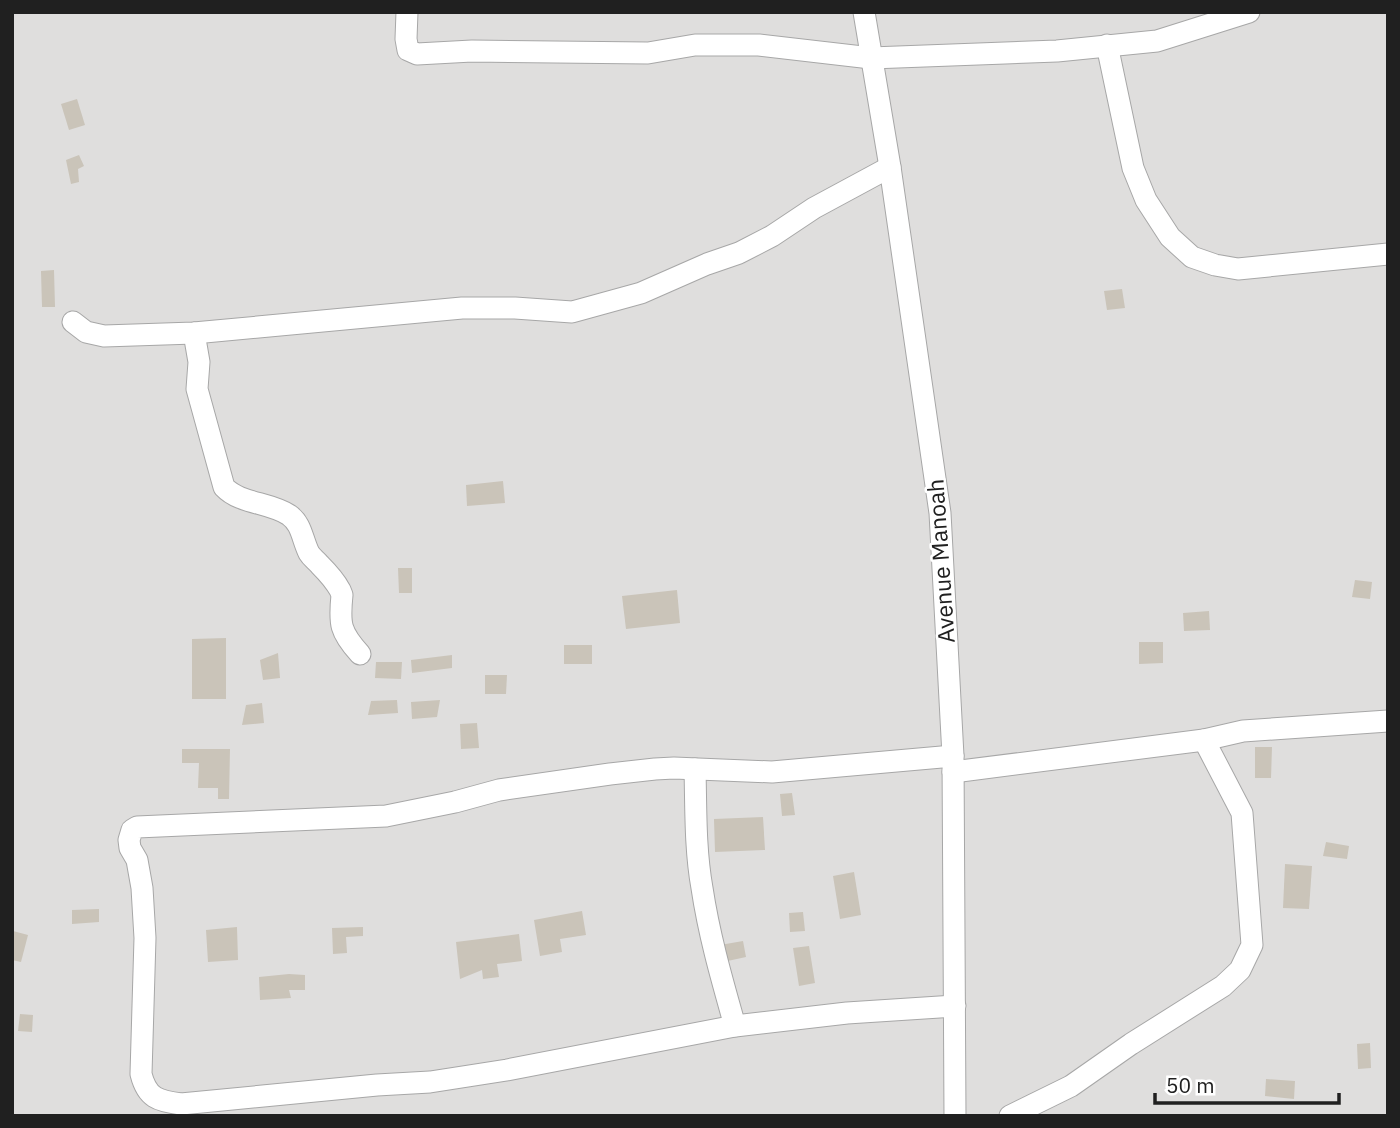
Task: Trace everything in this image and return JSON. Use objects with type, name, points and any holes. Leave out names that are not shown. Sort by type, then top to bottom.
[{"type":"street","points":[[407,12],[408,50],[417,54],[472,51],[648,53],[695,45],[759,45],[871,58],[1057,51],[1157,41],[1249,12]]},
{"type":"street","name":"Avenue Manoah","points":[[863,12],[890,167],[940,513],[953,764],[955,1116]]},
{"type":"street","points":[[1107,45],[1133,168],[1146,200],[1171,237],[1192,257],[1238,269],[1388,254]]},
{"type":"street","points":[[73,322],[86,332],[104,336],[194,333],[462,308],[572,312],[641,293],[739,253],[890,167]]},
{"type":"street","points":[[194,333],[198,362],[197,389],[224,488],[241,498],[277,509],[298,523],[312,557],[340,590],[341,626],[348,641],[360,654]]},
{"type":"street","points":[[955,1006],[847,1013],[735,1026],[520,1068],[430,1082],[181,1104],[163,1101],[144,1086],[141,1074],[145,938],[142,888],[137,860],[129,840],[132,830],[137,827],[386,816],[499,790],[655,769],[772,772],[953,764],[1204,740],[1243,731],[1388,721]]},
{"type":"street","points":[[1010,1116],[1071,1086],[1131,1044],[1223,986],[1240,970],[1246,959],[1252,945],[1242,813],[1204,740]]},
{"type":"street","points":[[695,769],[701,887],[735,1026]]},
{"type":"shaded area","points":[[12,12],[1388,12],[1388,1116],[12,1116]]},
{"type":"building","points":[[77,99],[85,125],[69,130],[61,104]]},
{"type":"building","points":[[79,155],[84,166],[78,169],[79,182],[71,184],[66,160]]},
{"type":"building","points":[[54,270],[55,307],[42,307],[41,271]]},
{"type":"building","points":[[1122,289],[1125,308],[1107,310],[1104,291]]},
{"type":"building","points":[[503,481],[505,503],[467,506],[466,485]]},
{"type":"building","points":[[398,568],[412,568],[412,593],[399,593]]},
{"type":"building","points":[[1355,580],[1372,582],[1370,599],[1352,597]]},
{"type":"building","points":[[677,590],[680,623],[626,629],[622,596]]},
{"type":"building","points":[[1209,611],[1210,630],[1184,631],[1183,613]]},
{"type":"building","points":[[226,638],[226,699],[192,699],[192,639]]},
{"type":"building","points":[[1139,642],[1163,642],[1163,663],[1139,664]]},
{"type":"building","points":[[564,645],[592,645],[592,664],[564,664]]},
{"type":"building","points":[[278,653],[280,678],[263,680],[260,660]]},
{"type":"building","points":[[452,655],[452,668],[412,673],[411,660]]},
{"type":"building","points":[[376,662],[402,662],[401,679],[375,678]]},
{"type":"building","points":[[485,675],[507,675],[506,694],[485,694]]},
{"type":"building","points":[[397,700],[398,713],[368,715],[371,701]]},
{"type":"building","points":[[440,700],[437,717],[412,719],[411,702]]},
{"type":"building","points":[[262,703],[264,723],[242,725],[246,705]]},
{"type":"building","points":[[477,723],[479,748],[461,749],[460,724]]},
{"type":"building","points":[[1255,747],[1272,747],[1271,778],[1255,778]]},
{"type":"building","points":[[182,749],[230,749],[229,799],[218,799],[218,788],[198,788],[199,763],[182,763]]},
{"type":"building","points":[[792,793],[795,815],[782,816],[780,794]]},
{"type":"building","points":[[763,817],[765,850],[715,852],[714,819]]},
{"type":"building","points":[[1326,842],[1349,846],[1347,859],[1323,856]]},
{"type":"building","points":[[1285,864],[1312,866],[1309,909],[1283,908]]},
{"type":"building","points":[[854,872],[861,915],[840,919],[833,876]]},
{"type":"building","points":[[99,909],[99,922],[72,924],[72,910]]},
{"type":"building","points":[[582,911],[586,935],[560,939],[562,952],[540,956],[534,920]]},
{"type":"building","points":[[803,912],[805,931],[790,932],[789,913]]},
{"type":"building","points":[[237,927],[238,960],[208,962],[206,930]]},
{"type":"building","points":[[363,927],[363,936],[346,937],[347,953],[333,954],[332,928]]},
{"type":"building","points":[[13,931],[28,935],[21,962],[12,960]]},
{"type":"building","points":[[519,934],[522,961],[497,964],[499,977],[483,979],[482,970],[460,979],[456,942]]},
{"type":"building","points":[[743,941],[746,957],[723,962],[720,945]]},
{"type":"building","points":[[809,946],[815,983],[799,986],[793,948]]},
{"type":"building","points":[[305,975],[305,990],[289,990],[291,998],[260,1000],[259,977]]},
{"type":"building","points":[[20,1014],[33,1015],[32,1032],[18,1031]]},
{"type":"building","points":[[1370,1043],[1371,1068],[1358,1069],[1357,1044]]},
{"type":"building","points":[[1266,1079],[1295,1081],[1294,1099],[1265,1096]]}]
